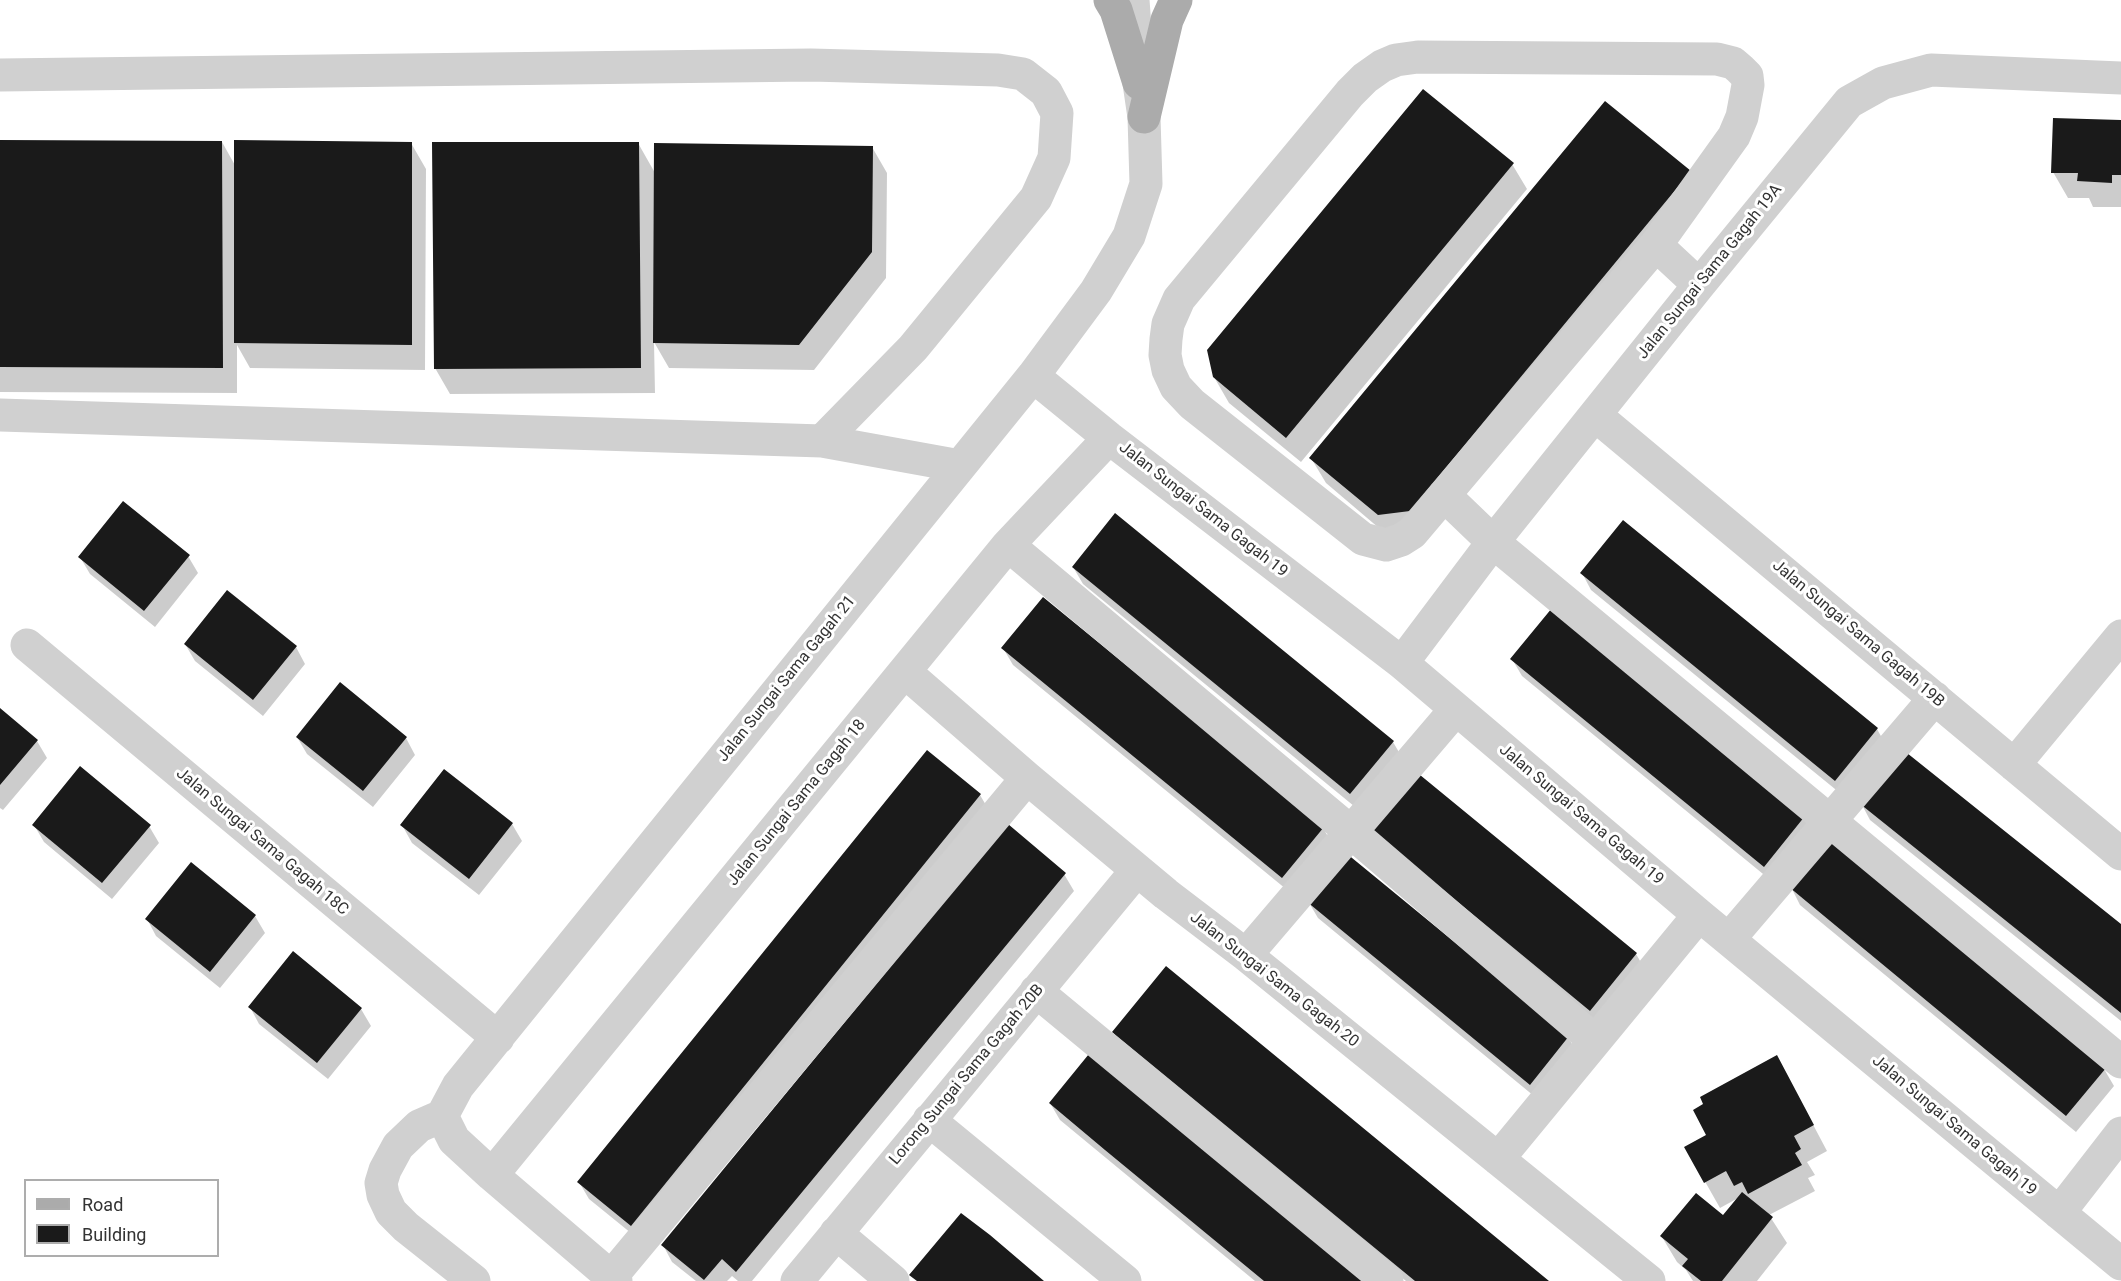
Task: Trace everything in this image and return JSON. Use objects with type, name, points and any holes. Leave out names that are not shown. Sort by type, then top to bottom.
[{"type":"main road","points":[[1110,0],[1116,10],[1139,83]]},
{"type":"main road","points":[[1144,117],[1167,20],[1176,0]]},
{"type":"street","name":"Jalan Sungai Sama Gagah 21","points":[[442,1116],[458,1086],[1033,376],[1096,291],[1129,236],[1146,184],[1144,117],[1133,0]]},
{"type":"street","points":[[1418,57],[1691,58],[1717,59],[1733,63],[1747,76],[1748,85],[1742,117],[1734,136],[1656,245],[1444,495],[1407,537],[1386,545],[1363,539],[1192,404],[1176,387],[1168,370],[1166,339],[1168,324],[1179,299],[1350,93],[1365,78],[1382,66],[1396,60],[1418,57]]},
{"type":"street","points":[[0,75],[812,65],[998,70],[1023,74],[1046,92],[1057,113],[1054,158],[1036,198],[913,348],[822,441]]},
{"type":"street","name":"Jalan Sungai Sama Gagah 19A","points":[[1402,663],[1493,542],[1849,102],[1882,82],[1931,70],[2121,78]]},
{"type":"street","points":[[1656,245],[1699,285]]},
{"type":"street","name":"Jalan Sungai Sama Gagah 19","points":[[1033,376],[1109,438],[1402,663],[1699,915],[2121,1264]]},
{"type":"street","points":[[0,415],[822,441],[960,466]]},
{"type":"street","name":"Jalan Sungai Sama Gagah 19B","points":[[1595,415],[2121,854]]},
{"type":"street","name":"Jalan Sungai Sama Gagah 18","points":[[492,1175],[1008,545],[1109,438]]},
{"type":"street","points":[[1444,495],[1493,542],[2121,1062]]},
{"type":"street","points":[[1008,545],[1351,832],[1595,1041]]},
{"type":"street","points":[[2014,765],[2121,636]]},
{"type":"street","name":"Jalan Sungai Sama Gagah 18C","points":[[27,645],[498,1038]]},
{"type":"street","name":"Jalan Sungai Sama Gagah 20","points":[[905,672],[1137,870],[1246,955],[1649,1281]]},
{"type":"street","points":[[1729,939],[1935,698]]},
{"type":"street","points":[[1246,955],[1456,709]]},
{"type":"street","points":[[474,1281],[406,1227],[391,1212],[383,1195],[381,1183],[385,1170],[398,1146],[419,1126],[442,1116],[454,1140],[614,1279],[1027,778]]},
{"type":"street","name":"Lorong Sungai Sama Gagah 20B","points":[[797,1281],[1137,870]]},
{"type":"street","points":[[1498,1159],[1699,915]]},
{"type":"street","points":[[1036,991],[1387,1281]]},
{"type":"street","points":[[929,1120],[1125,1281]]},
{"type":"street","points":[[2059,1213],[2121,1133]]},
{"type":"street","points":[[836,1233],[893,1281]]},
{"type":"building","points":[[1423,89],[1514,163],[1286,438],[1213,377],[1207,350]]},
{"type":"building","points":[[1605,101],[1691,171],[1410,511],[1378,515],[1309,458]]},
{"type":"building","points":[[2053,118],[2121,120],[2121,175],[2112,175],[2112,183],[2077,181],[2078,173],[2051,173]]},
{"type":"building","points":[[0,140],[222,141],[223,368],[0,367]]},
{"type":"building","points":[[234,140],[412,142],[412,345],[234,343]]},
{"type":"building","points":[[432,142],[639,142],[641,368],[434,369]]},
{"type":"building","points":[[654,143],[873,146],[872,252],[799,345],[653,343]]},
{"type":"building","points":[[123,501],[190,555],[144,611],[78,557]]},
{"type":"building","points":[[1115,513],[1394,741],[1350,794],[1072,567]]},
{"type":"building","points":[[1623,520],[1878,728],[1835,781],[1580,573]]},
{"type":"building","points":[[227,590],[297,646],[253,700],[184,644]]},
{"type":"building","points":[[1043,597],[1324,827],[1282,878],[1001,648]]},
{"type":"building","points":[[1552,608],[1805,816],[1764,867],[1510,659]]},
{"type":"building","points":[[340,682],[407,737],[363,791],[296,737]]},
{"type":"building","points":[[0,708],[38,740],[0,785]]},
{"type":"building","points":[[1902,749],[2121,924],[2121,1013],[1859,803]]},
{"type":"building","points":[[927,750],[981,794],[631,1226],[577,1182]]},
{"type":"building","points":[[80,766],[151,825],[102,883],[32,825]]},
{"type":"building","points":[[444,769],[513,823],[469,879],[400,825]]},
{"type":"building","points":[[1414,770],[1637,953],[1590,1011],[1367,827]]},
{"type":"building","points":[[1008,824],[1066,873],[736,1272],[722,1259],[704,1280],[661,1245]]},
{"type":"building","points":[[1828,839],[2106,1068],[2066,1116],[1789,887]]},
{"type":"building","points":[[1346,853],[1569,1036],[1530,1085],[1306,901]]},
{"type":"building","points":[[191,862],[256,915],[210,972],[145,919]]},
{"type":"building","points":[[293,951],[362,1008],[317,1063],[248,1007]]},
{"type":"building","points":[[1166,966],[1549,1281],[1415,1281],[1112,1032]]},
{"type":"building","points":[[1093,1049],[1373,1281],[1264,1281],[1105,1150],[1049,1103]]},
{"type":"building","points":[[1777,1055],[1814,1125],[1794,1136],[1801,1149],[1795,1153],[1802,1165],[1748,1194],[1742,1182],[1734,1186],[1726,1171],[1704,1183],[1684,1147],[1706,1135],[1693,1110],[1703,1104],[1700,1097]]},
{"type":"building","points":[[1742,1192],[1773,1217],[1722,1281],[1701,1281],[1682,1266],[1688,1259],[1660,1236],[1696,1193],[1723,1215]]},
{"type":"building","points":[[961,1213],[1044,1281],[917,1281],[909,1275]]}]
